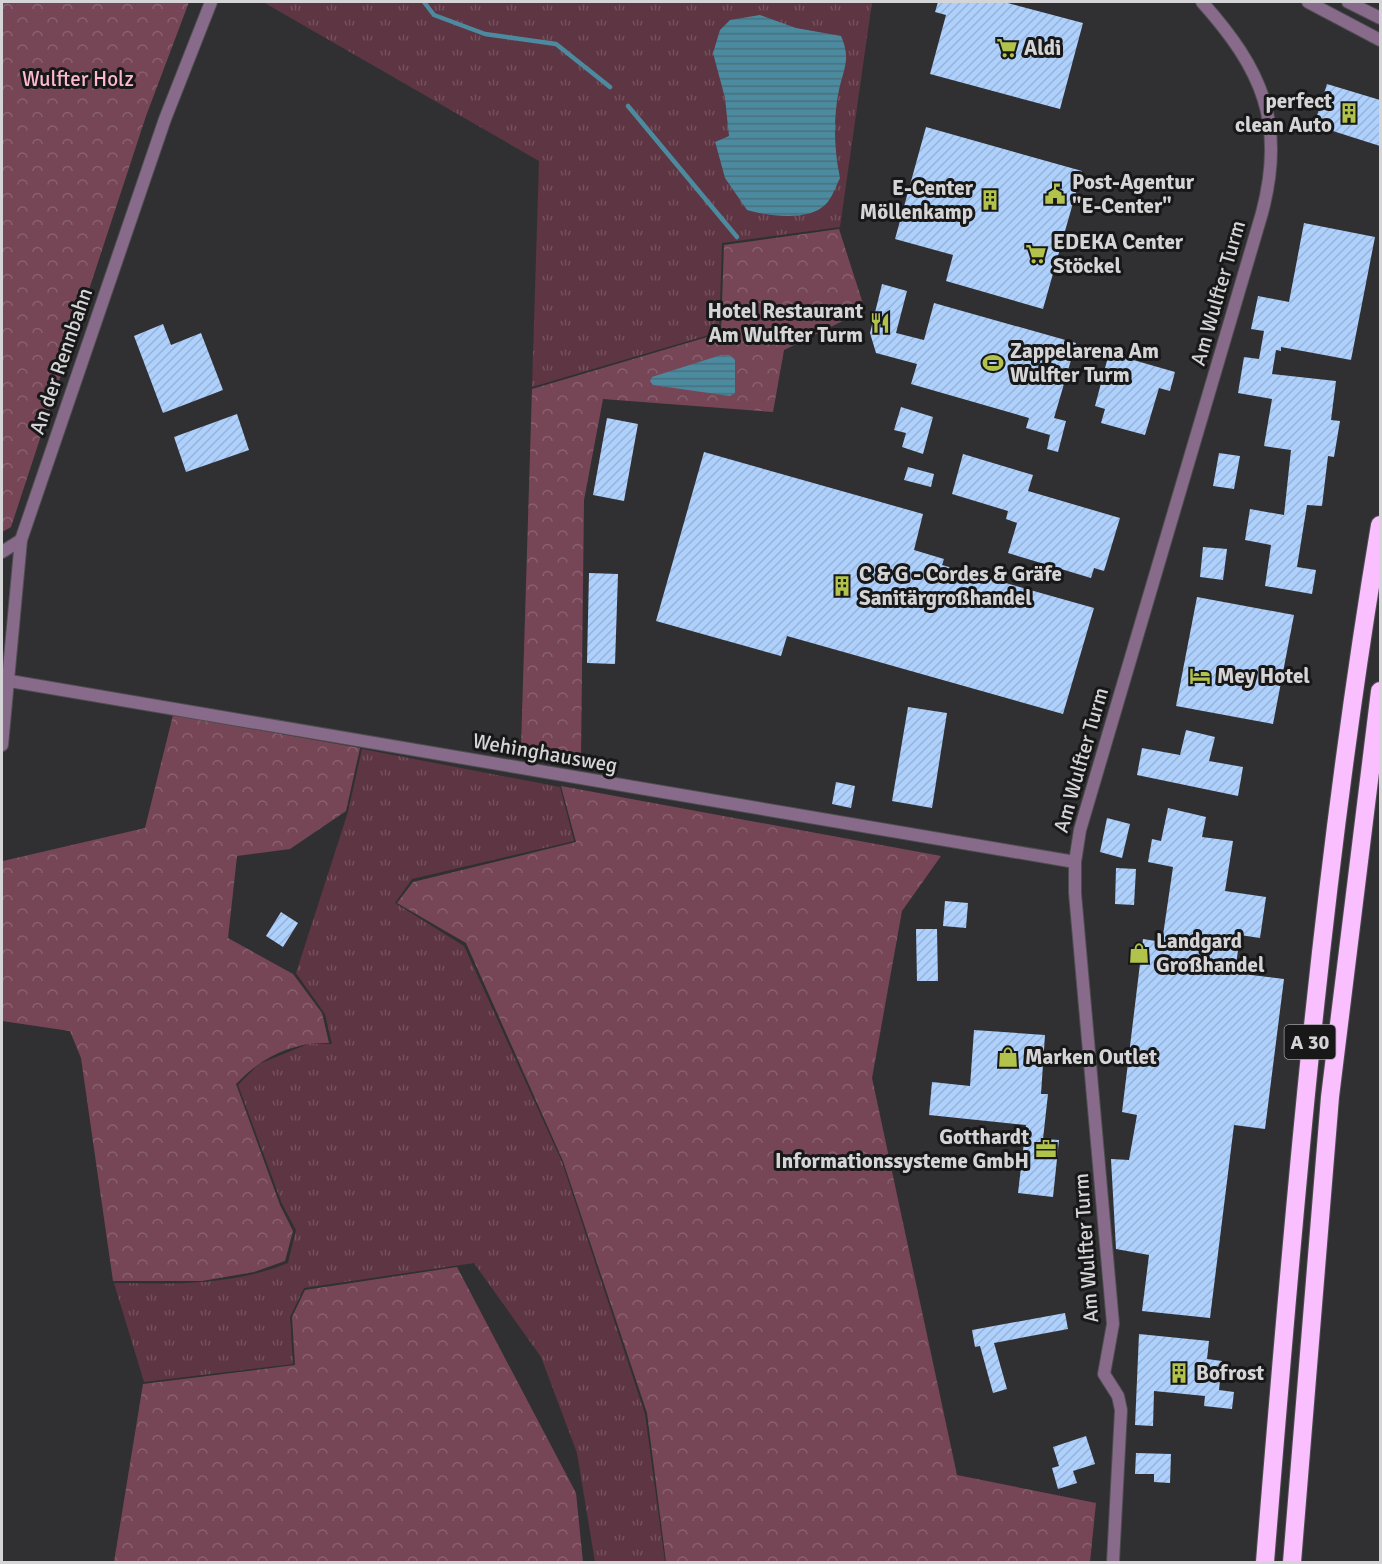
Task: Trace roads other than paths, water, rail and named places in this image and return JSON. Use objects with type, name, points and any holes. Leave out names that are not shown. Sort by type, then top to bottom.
[{"type":"highway","name":"A 30","points":[[1264,1563],[1289,1259],[1317,972],[1345,749],[1380,525]]},
{"type":"highway","name":"A 30","points":[[1292,1563],[1330,1097],[1380,691]]},
{"type":"highway","points":[[1371,752],[1380,727]]},
{"type":"street","name":"An der Rennbahn","points":[[2,745],[6,681],[21,540],[165,119],[211,2]]},
{"type":"street","name":"Am Wulfter Turm","points":[[1113,1563],[1121,1410],[1118,1396],[1104,1374],[1113,1324],[1075,893],[1075,862],[1080,830],[1268,189],[1272,140],[1268,111],[1256,75],[1242,52],[1202,2]]},
{"type":"street","points":[[1308,2],[1380,40]]},
{"type":"street","points":[[1348,2],[1380,18]]},
{"type":"street","points":[[2,552],[21,540]]},
{"type":"street","name":"Wehinghausweg","points":[[6,681],[1075,862]]},
{"type":"water","points":[[760,15],[796,28],[841,36],[846,51],[846,63],[839,90],[835,123],[836,157],[840,178],[826,204],[819,210],[809,213],[788,216],[747,210],[725,178],[715,142],[729,136],[725,98],[713,53],[720,30],[730,20]]},
{"type":"water","points":[[721,355],[731,356],[735,360],[735,393],[730,396],[653,385],[650,381],[652,377]]},
{"type":"waterway","points":[[424,2],[434,15],[485,34],[556,44],[610,87]]},
{"type":"waterway","points":[[628,106],[737,237]]},
{"type":"place","name":"Aldi","points":[[1007,48]]},
{"type":"place","name":"perfect clean Auto","points":[[1349,113]]},
{"type":"place","name":"Post-Agentur \"E-Center\"","points":[[1055,194]]},
{"type":"place","name":"E-Center Möllenkamp","points":[[990,200]]},
{"type":"place","name":"EDEKA Center Stöckel","points":[[1036,254]]},
{"type":"place","name":"Hotel Restaurant Am Wulfter Turm","points":[[880,323]]},
{"type":"place","name":"Zappelarena Am Wulfter Turm","points":[[993,363]]},
{"type":"place","name":"C & G - Cordes & Gräfe Sanitärgroßhandel","points":[[842,586]]},
{"type":"place","name":"Mey Hotel","points":[[1200,676]]},
{"type":"place","name":"Landgard Großhandel","points":[[1139,953]]},
{"type":"place","name":"Marken Outlet","points":[[1008,1057]]},
{"type":"place","name":"Gotthardt Informationssysteme GmbH","points":[[1046,1149]]},
{"type":"place","name":"Bofrost","points":[[1179,1373]]},
{"type":"park label","name":"Wulfter Holz","points":[[78,79]]}]
